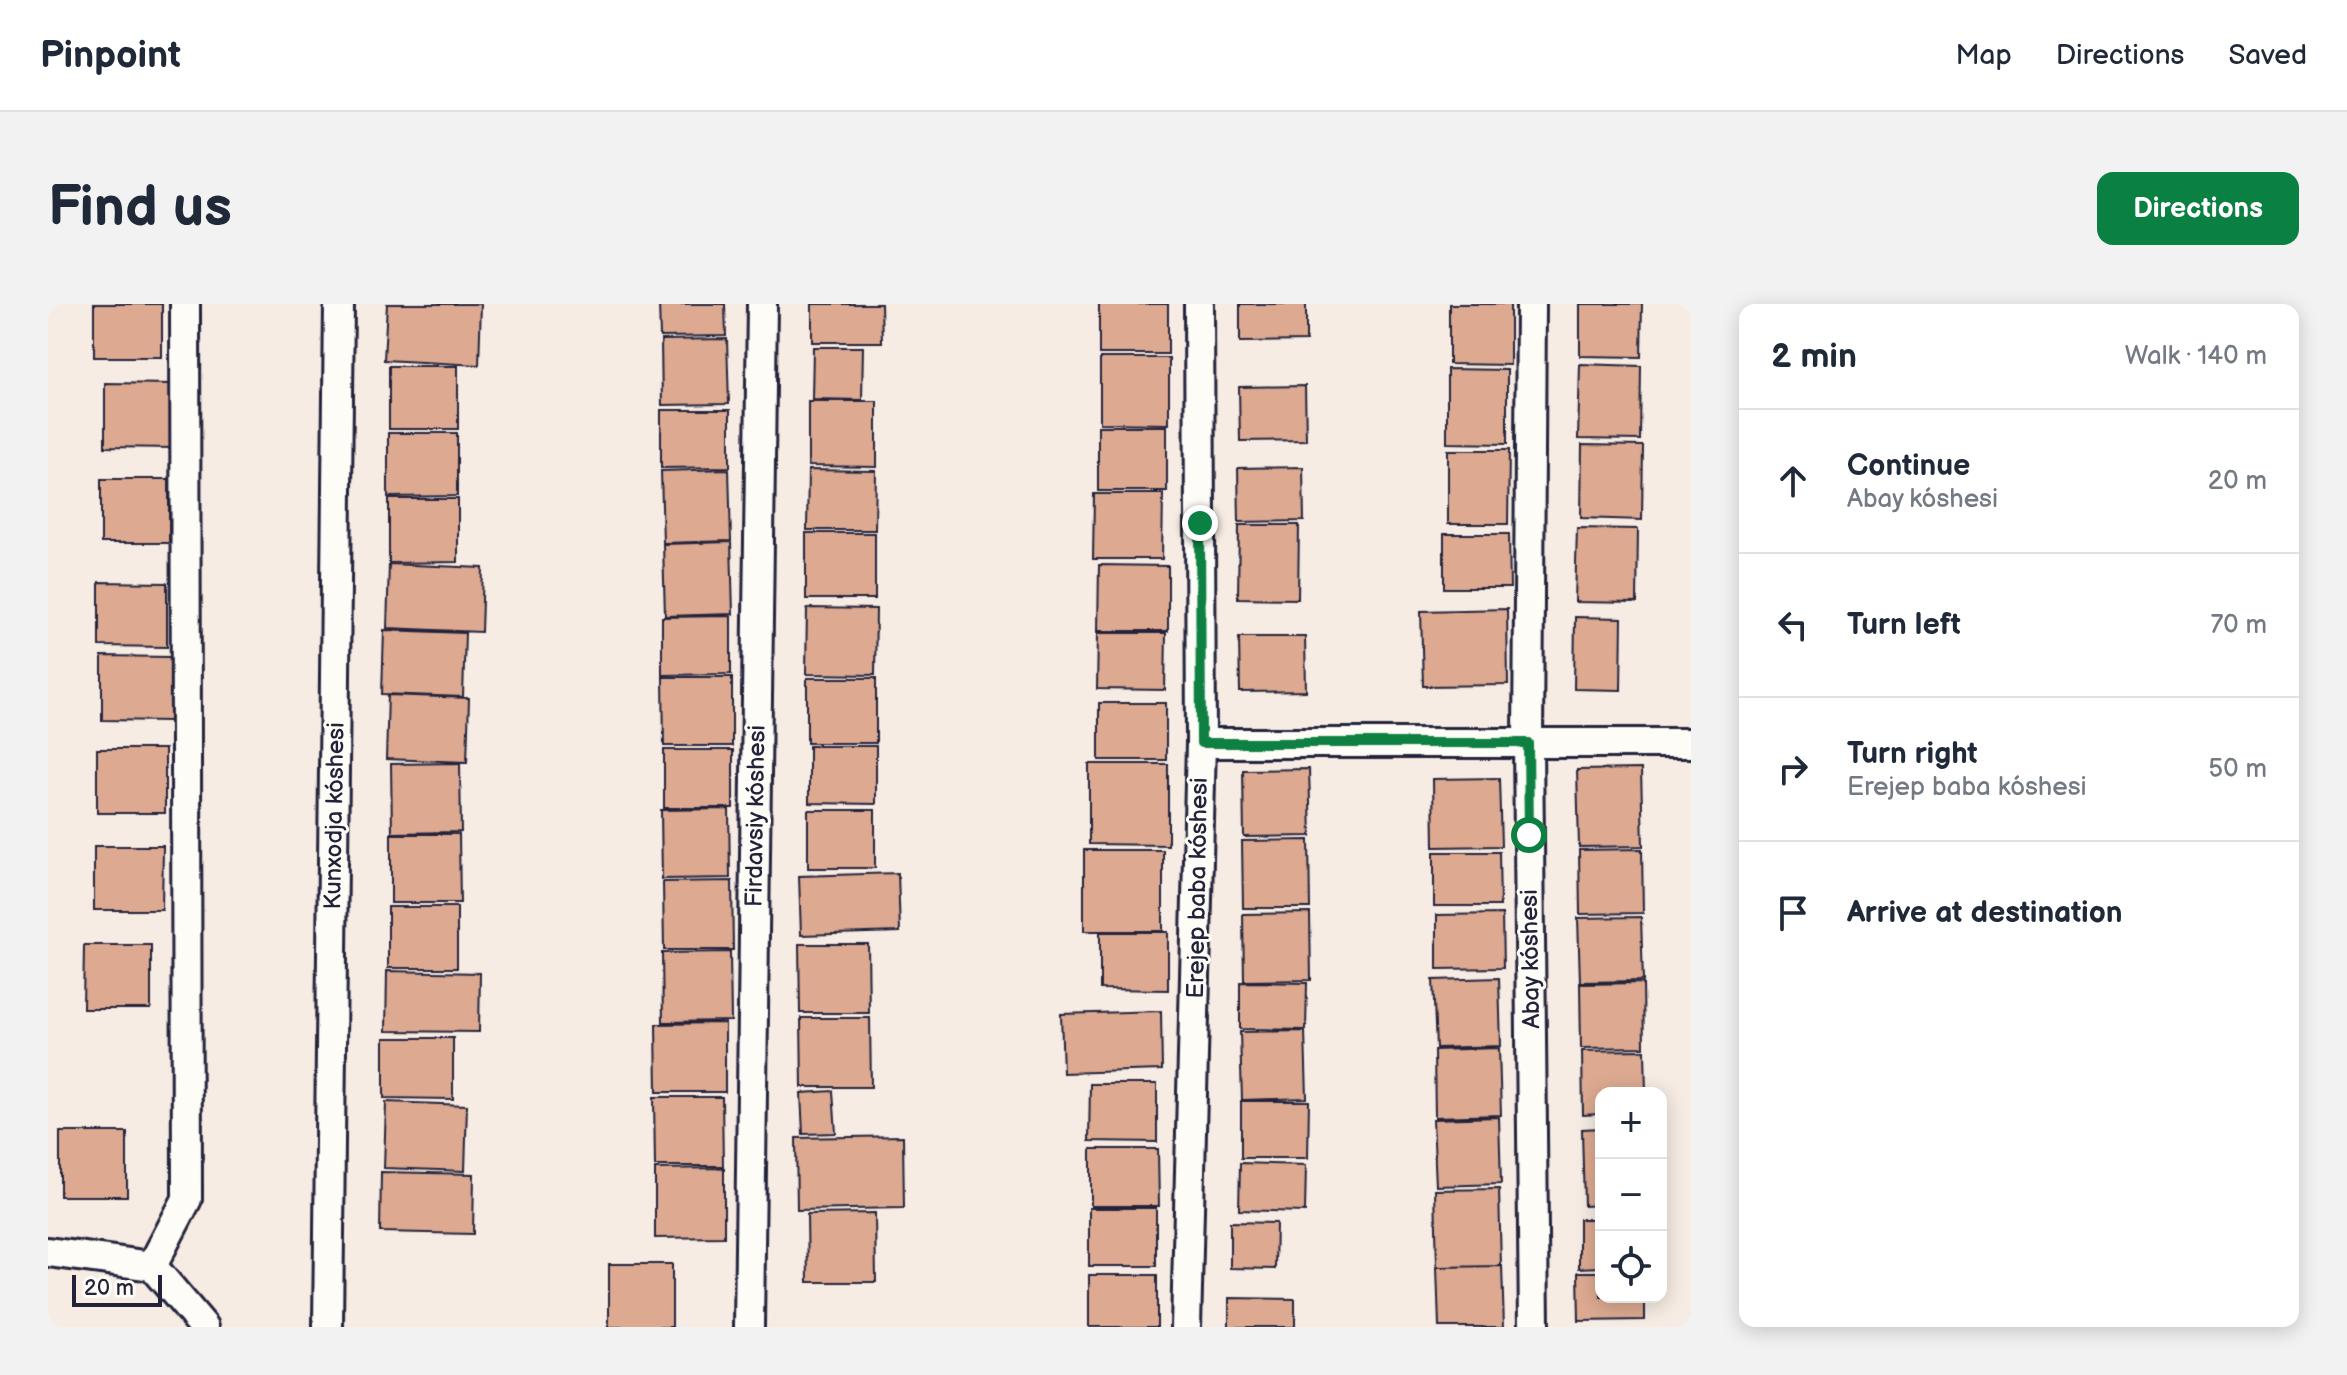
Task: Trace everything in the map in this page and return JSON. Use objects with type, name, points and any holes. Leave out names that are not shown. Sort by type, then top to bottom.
[{"type":"street","points":[[152,1266],[187,1199],[185,304]]},
{"type":"street","name":"Kunxodja kóshesi","points":[[328,1327],[339,304]]},
{"type":"street","name":"Firdavsiy kóshesi","points":[[749,1327],[762,304]]},
{"type":"street","name":"Erejep baba kóshesi","points":[[1186,1327],[1201,743],[1199,304]]},
{"type":"street","name":"Abay kóshesi","points":[[1531,304],[1528,743],[1534,1327]]},
{"type":"street","points":[[1201,743],[1691,743]]},
{"type":"street","points":[[48,1252],[152,1266],[204,1327]]},
{"type":"building","points":[[94,304],[162,304],[162,357],[94,357]]},
{"type":"building","points":[[387,304],[481,304],[479,365],[384,360]]},
{"type":"building","points":[[659,304],[725,304],[726,336],[660,337]]},
{"type":"building","points":[[812,304],[881,304],[882,342],[812,342]]},
{"type":"building","points":[[1099,304],[1168,304],[1168,354],[1099,354]]},
{"type":"building","points":[[1240,304],[1306,304],[1306,341],[1240,342]]},
{"type":"building","points":[[1449,304],[1510,304],[1510,365],[1449,364]]},
{"type":"building","points":[[1580,304],[1642,304],[1641,357],[1580,356]]},
{"type":"building","points":[[727,339],[729,404],[662,405],[661,340]]},
{"type":"building","points":[[813,347],[863,347],[862,400],[812,399]]},
{"type":"building","points":[[1100,358],[1169,358],[1169,424],[1100,423]]},
{"type":"building","points":[[1580,364],[1641,366],[1640,440],[1578,439]]},
{"type":"building","points":[[389,366],[458,366],[458,429],[389,429]]},
{"type":"building","points":[[1447,369],[1507,370],[1507,444],[1447,443]]},
{"type":"building","points":[[105,383],[173,384],[173,448],[105,447]]},
{"type":"building","points":[[1305,386],[1306,440],[1240,441],[1239,387]]},
{"type":"building","points":[[808,401],[877,401],[877,467],[808,466]]},
{"type":"building","points":[[661,410],[730,410],[730,467],[661,468]]},
{"type":"building","points":[[1098,426],[1167,426],[1167,491],[1098,491]]},
{"type":"building","points":[[388,433],[457,433],[457,496],[388,497]]},
{"type":"building","points":[[1582,445],[1643,446],[1642,520],[1581,518]]},
{"type":"building","points":[[1448,450],[1509,450],[1508,524],[1448,524]]},
{"type":"building","points":[[1303,467],[1304,521],[1239,522],[1238,468]]},
{"type":"building","points":[[729,469],[731,541],[663,543],[661,471]]},
{"type":"building","points":[[808,470],[876,471],[875,530],[807,530]]},
{"type":"building","points":[[101,479],[169,479],[169,543],[101,543]]},
{"type":"building","points":[[1094,494],[1163,494],[1162,559],[1093,559]]},
{"type":"building","points":[[389,499],[458,499],[458,562],[389,563]]},
{"type":"building","points":[[1239,525],[1299,525],[1298,599],[1238,598]]},
{"type":"building","points":[[1577,528],[1638,529],[1637,603],[1575,602]]},
{"type":"building","points":[[806,533],[875,533],[875,599],[806,599]]},
{"type":"building","points":[[1444,534],[1509,534],[1510,588],[1444,588]]},
{"type":"building","points":[[731,542],[733,614],[665,616],[663,544]]},
{"type":"building","points":[[389,564],[483,568],[481,632],[387,628]]},
{"type":"building","points":[[1099,565],[1168,566],[1168,631],[1098,631]]},
{"type":"building","points":[[99,582],[167,583],[167,647],[99,646]]},
{"type":"building","points":[[807,608],[876,609],[875,675],[806,674]]},
{"type":"building","points":[[1507,609],[1508,685],[1423,686],[1421,611]]},
{"type":"building","points":[[731,616],[731,674],[662,675],[662,617]]},
{"type":"building","points":[[1575,617],[1622,618],[1621,690],[1574,689]]},
{"type":"building","points":[[384,630],[465,633],[463,697],[382,694]]},
{"type":"building","points":[[1098,633],[1166,633],[1165,690],[1097,689]]},
{"type":"building","points":[[1239,637],[1305,637],[1306,691],[1240,692]]},
{"type":"building","points":[[102,656],[170,657],[170,721],[102,720]]},
{"type":"building","points":[[663,677],[732,677],[732,746],[664,746]]},
{"type":"building","points":[[807,678],[876,678],[876,743],[807,743]]},
{"type":"building","points":[[388,695],[469,698],[467,762],[386,759]]},
{"type":"building","points":[[1099,703],[1166,703],[1166,760],[1099,760]]},
{"type":"building","points":[[809,746],[876,746],[876,804],[809,803]]},
{"type":"building","points":[[97,749],[165,749],[165,813],[97,813]]},
{"type":"building","points":[[664,750],[733,750],[733,808],[664,808]]},
{"type":"building","points":[[460,763],[461,832],[392,833],[391,764]]},
{"type":"building","points":[[1089,764],[1168,764],[1168,845],[1089,844]]},
{"type":"building","points":[[1309,769],[1311,836],[1244,837],[1243,770]]},
{"type":"building","points":[[1641,769],[1643,846],[1579,847],[1577,770]]},
{"type":"building","points":[[1499,778],[1501,846],[1434,847],[1433,779]]},
{"type":"building","points":[[729,809],[730,878],[662,879],[661,810]]},
{"type":"building","points":[[808,810],[875,810],[875,868],[808,868]]},
{"type":"building","points":[[391,834],[459,834],[460,903],[391,903]]},
{"type":"building","points":[[1309,840],[1310,908],[1243,908],[1242,841]]},
{"type":"building","points":[[94,846],[163,846],[162,910],[94,910]]},
{"type":"building","points":[[1642,849],[1643,913],[1580,914],[1579,850]]},
{"type":"building","points":[[1084,850],[1163,850],[1163,931],[1084,931]]},
{"type":"building","points":[[1434,852],[1499,852],[1500,906],[1434,906]]},
{"type":"building","points":[[898,873],[900,932],[801,935],[799,876]]},
{"type":"building","points":[[732,881],[733,950],[664,950],[663,882]]},
{"type":"building","points":[[388,907],[457,907],[457,968],[388,968]]},
{"type":"building","points":[[1310,913],[1311,980],[1244,981],[1243,914]]},
{"type":"building","points":[[1502,914],[1503,968],[1437,969],[1437,915]]},
{"type":"building","points":[[1641,917],[1643,981],[1580,982],[1578,918]]},
{"type":"building","points":[[1100,932],[1168,932],[1168,990],[1100,989]]},
{"type":"building","points":[[799,944],[868,944],[869,1013],[800,1013]]},
{"type":"building","points":[[84,945],[151,945],[151,1009],[83,1009]]},
{"type":"building","points":[[730,952],[731,1021],[663,1022],[662,953]]},
{"type":"building","points":[[387,971],[480,973],[479,1032],[386,1031]]},
{"type":"building","points":[[1499,978],[1501,1046],[1436,1048],[1433,980]]},
{"type":"building","points":[[1240,982],[1307,983],[1306,1030],[1240,1029]]},
{"type":"building","points":[[1643,983],[1644,1047],[1581,1048],[1580,984]]},
{"type":"building","points":[[1161,1011],[1162,1070],[1063,1073],[1061,1014]]},
{"type":"building","points":[[801,1018],[870,1018],[871,1087],[802,1087]]},
{"type":"building","points":[[725,1023],[725,1092],[657,1092],[656,1024]]},
{"type":"building","points":[[1305,1031],[1307,1098],[1242,1100],[1240,1032]]},
{"type":"building","points":[[384,1038],[453,1038],[453,1099],[384,1098]]},
{"type":"building","points":[[1499,1048],[1501,1115],[1435,1117],[1434,1050]]},
{"type":"building","points":[[1645,1050],[1646,1087],[1595,1087],[1595,1114],[1583,1115],[1582,1051]]},
{"type":"building","points":[[1090,1084],[1157,1084],[1157,1142],[1089,1141]]},
{"type":"building","points":[[833,1091],[836,1133],[803,1134],[801,1093]]},
{"type":"building","points":[[654,1097],[722,1097],[723,1166],[655,1166]]},
{"type":"building","points":[[1241,1101],[1309,1101],[1308,1158],[1241,1158]]},
{"type":"building","points":[[386,1102],[467,1105],[465,1171],[384,1168]]},
{"type":"building","points":[[1499,1117],[1501,1184],[1436,1186],[1433,1119]]},
{"type":"building","points":[[1595,1128],[1595,1205],[1584,1206],[1582,1129]]},
{"type":"building","points":[[60,1132],[127,1132],[127,1196],[60,1196]]},
{"type":"building","points":[[903,1136],[904,1208],[797,1210],[796,1138]]},
{"type":"building","points":[[1091,1149],[1158,1149],[1159,1206],[1091,1206]]},
{"type":"building","points":[[1240,1163],[1306,1165],[1305,1212],[1239,1210]]},
{"type":"building","points":[[724,1168],[724,1237],[655,1238],[655,1169]]},
{"type":"building","points":[[381,1172],[474,1174],[473,1234],[380,1232]]},
{"type":"building","points":[[1499,1189],[1501,1266],[1437,1267],[1435,1190]]},
{"type":"building","points":[[1089,1208],[1156,1208],[1156,1266],[1089,1266]]},
{"type":"building","points":[[875,1213],[876,1282],[808,1282],[807,1214]]},
{"type":"building","points":[[1579,1219],[1595,1219],[1595,1267],[1579,1268]]},
{"type":"building","points":[[1230,1222],[1276,1223],[1275,1269],[1230,1268]]},
{"type":"building","points":[[609,1264],[672,1264],[672,1327],[609,1327]]},
{"type":"building","points":[[1502,1266],[1504,1327],[1439,1327],[1437,1267]]},
{"type":"building","points":[[1578,1272],[1595,1272],[1595,1303],[1645,1303],[1645,1320],[1579,1321]]},
{"type":"building","points":[[1089,1275],[1157,1275],[1157,1327],[1089,1327]]},
{"type":"building","points":[[1229,1298],[1295,1299],[1295,1327],[1229,1327]]},
{"type":"route","points":[[1200,523],[1201,743],[1528,743],[1529,835]]}]
